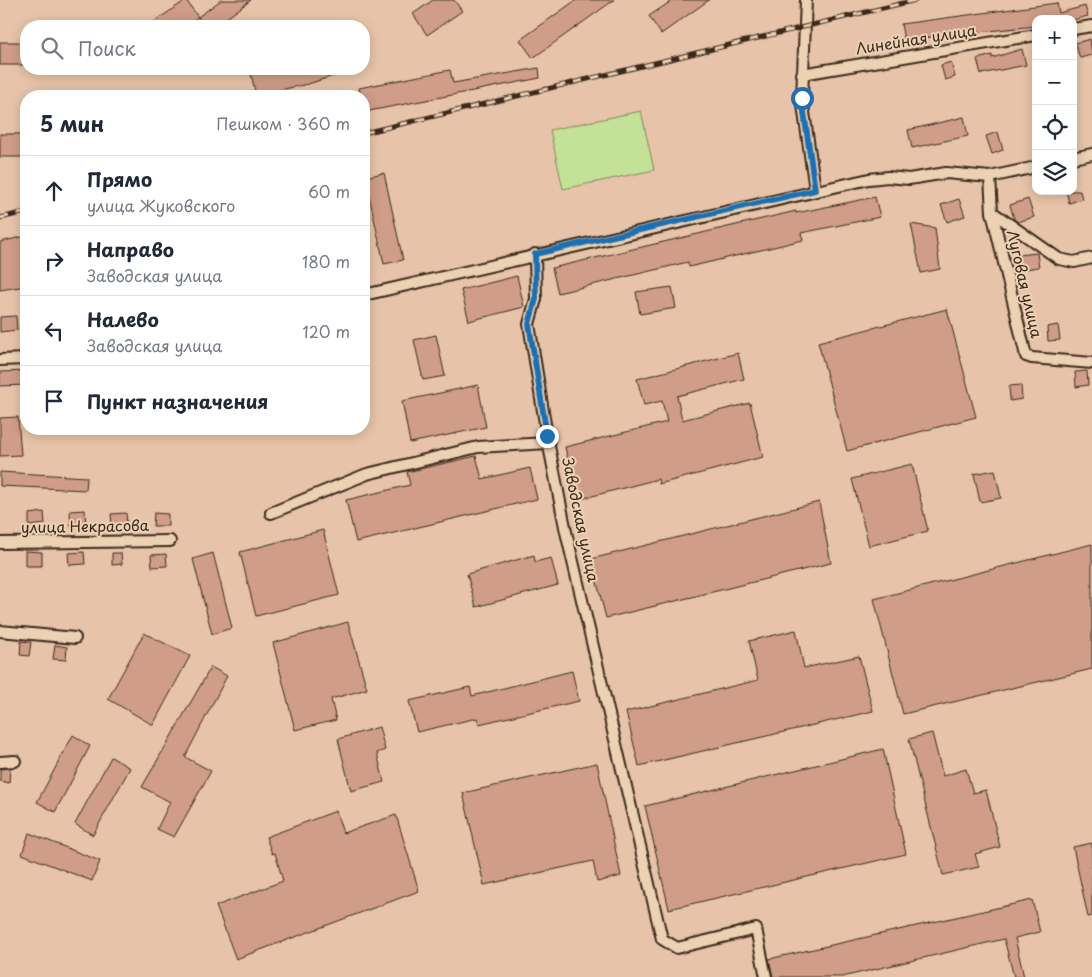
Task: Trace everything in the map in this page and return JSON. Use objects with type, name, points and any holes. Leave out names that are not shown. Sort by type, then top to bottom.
[{"type":"street","points":[[806,0],[802,98],[815,190]]},
{"type":"street","points":[[1077,28],[1092,26]]},
{"type":"street","name":"Линейная улица","points":[[802,74],[1032,37]]},
{"type":"street","points":[[1077,157],[1092,154]]},
{"type":"street","points":[[370,294],[815,190],[888,177],[909,179],[946,173],[990,177],[1032,168]]},
{"type":"street","points":[[990,177],[992,212],[1059,259],[1074,262],[1092,258]]},
{"type":"street","name":"Луговая улица","points":[[992,212],[1026,356],[1092,363]]},
{"type":"street","name":"Заводская улица","points":[[535,254],[536,299],[529,324],[548,443],[566,532],[662,940],[677,948],[756,930],[766,977]]},
{"type":"street","points":[[0,360],[20,359]]},
{"type":"street","points":[[271,513],[376,472],[478,446],[548,443]]},
{"type":"street","name":"улица Некрасова","points":[[0,543],[170,541]]},
{"type":"street","points":[[0,631],[75,638]]},
{"type":"street","points":[[0,762],[14,762]]},
{"type":"green space","points":[[641,111],[654,170],[563,189],[550,130]]},
{"type":"building","points":[[186,0],[198,17],[194,20],[157,20]]},
{"type":"building","points":[[221,0],[251,0],[224,20],[200,20],[198,17]]},
{"type":"building","points":[[433,0],[454,0],[462,11],[427,35],[413,14]]},
{"type":"building","points":[[576,0],[614,0],[533,58],[520,40]]},
{"type":"building","points":[[673,0],[709,0],[661,34],[649,16]]},
{"type":"building","points":[[1057,3],[1059,13],[1085,6],[1088,16],[1077,19],[1077,15],[1032,15],[1032,26],[904,40],[901,24]]},
{"type":"building","points":[[1090,39],[1092,55],[1080,58],[1077,42]]},
{"type":"building","points":[[0,42],[20,42],[20,65],[0,65]]},
{"type":"building","points":[[1022,49],[1026,65],[981,74],[977,59],[992,55],[992,58]]},
{"type":"building","points":[[951,62],[955,77],[945,80],[941,65]]},
{"type":"building","points":[[539,68],[540,78],[370,111],[370,90],[360,90],[359,88],[450,70],[453,83]]},
{"type":"building","points":[[251,75],[336,75],[280,90],[255,90]]},
{"type":"building","points":[[964,117],[968,136],[912,148],[908,130]]},
{"type":"building","points":[[998,132],[1003,150],[992,154],[986,136]]},
{"type":"building","points":[[0,134],[20,134],[20,157],[0,157]]},
{"type":"building","points":[[384,173],[403,260],[384,264],[370,200],[370,176]]},
{"type":"building","points":[[1077,191],[1080,191],[1082,199],[1069,203],[1067,195],[1077,195]]},
{"type":"building","points":[[875,197],[880,217],[801,233],[803,240],[689,267],[688,262],[558,293],[552,268],[796,211],[796,213]]},
{"type":"building","points":[[959,199],[965,216],[947,222],[941,205]]},
{"type":"building","points":[[1028,199],[1034,217],[1018,222],[1014,219],[1010,205]]},
{"type":"building","points":[[911,224],[935,228],[940,269],[921,273]]},
{"type":"building","points":[[20,237],[20,287],[0,290],[0,242]]},
{"type":"building","points":[[1037,253],[1039,267],[1019,270],[1018,255]]},
{"type":"building","points":[[517,276],[524,307],[469,321],[461,290]]},
{"type":"building","points":[[672,287],[676,308],[640,314],[636,292]]},
{"type":"building","points":[[947,309],[976,417],[847,451],[818,342]]},
{"type":"building","points":[[16,316],[17,330],[0,332],[0,317]]},
{"type":"building","points":[[1058,325],[1060,340],[1048,341],[1047,327]]},
{"type":"building","points":[[436,335],[445,376],[423,380],[414,340]]},
{"type":"building","points":[[738,353],[744,379],[677,396],[682,420],[750,403],[763,457],[659,484],[658,479],[577,500],[565,447],[667,422],[662,401],[644,405],[637,379]]},
{"type":"building","points":[[20,371],[20,385],[0,386],[0,372]]},
{"type":"building","points":[[1087,371],[1088,385],[1076,387],[1075,372]]},
{"type":"building","points":[[478,385],[486,427],[410,443],[402,401]]},
{"type":"building","points":[[1021,385],[1022,399],[1010,401],[1009,386]]},
{"type":"building","points":[[18,417],[21,455],[0,456],[0,418]]},
{"type":"building","points":[[476,456],[482,479],[530,468],[537,499],[356,542],[346,500],[410,485],[407,472]]},
{"type":"building","points":[[912,464],[928,531],[869,546],[852,479]]},
{"type":"building","points":[[995,470],[1001,498],[980,502],[974,474]]},
{"type":"building","points":[[0,472],[87,477],[86,490],[0,486]]},
{"type":"building","points":[[819,502],[831,563],[606,618],[591,559]]},
{"type":"building","points":[[85,510],[86,526],[71,527],[70,511]]},
{"type":"building","points":[[44,512],[45,524],[29,526],[29,514]]},
{"type":"building","points":[[126,513],[127,525],[112,526],[111,514]]},
{"type":"building","points":[[154,513],[168,514],[168,526],[153,526]]},
{"type":"building","points":[[323,530],[339,595],[256,616],[240,552]]},
{"type":"building","points":[[1092,544],[1092,669],[903,714],[874,599]]},
{"type":"building","points":[[25,551],[42,552],[42,566],[25,566]]},
{"type":"building","points":[[84,552],[85,564],[69,565],[68,553]]},
{"type":"building","points":[[112,553],[121,553],[122,564],[112,565]]},
{"type":"building","points":[[213,553],[232,628],[212,634],[193,559]]},
{"type":"building","points":[[166,554],[167,566],[152,567],[151,555]]},
{"type":"building","points":[[534,555],[535,562],[551,558],[558,585],[476,607],[467,574]]},
{"type":"building","points":[[348,622],[367,689],[331,699],[336,720],[295,730],[273,643]]},
{"type":"building","points":[[796,630],[804,668],[859,656],[873,711],[639,766],[626,712],[758,680],[749,641]]},
{"type":"building","points":[[144,633],[190,656],[153,725],[108,699]]},
{"type":"building","points":[[21,641],[31,642],[29,656],[20,655]]},
{"type":"building","points":[[55,645],[67,647],[66,660],[53,659]]},
{"type":"building","points":[[211,667],[227,676],[185,757],[211,771],[174,837],[157,829],[170,802],[142,787]]},
{"type":"building","points":[[572,671],[579,701],[479,724],[477,718],[417,732],[409,701],[470,687],[472,696]]},
{"type":"building","points":[[379,727],[385,750],[377,753],[384,782],[351,791],[338,739]]},
{"type":"building","points":[[932,733],[943,776],[966,769],[973,793],[986,790],[1000,847],[975,854],[979,867],[943,875],[909,739]]},
{"type":"building","points":[[73,735],[90,746],[55,812],[37,802]]},
{"type":"building","points":[[883,749],[906,854],[669,909],[645,806]]},
{"type":"building","points":[[111,757],[130,768],[93,835],[75,824]]},
{"type":"building","points":[[597,763],[621,876],[597,882],[593,861],[484,885],[463,793]]},
{"type":"building","points":[[10,768],[9,783],[0,781],[0,769]]},
{"type":"building","points":[[336,811],[343,833],[396,815],[419,891],[236,959],[216,906],[283,881],[275,853],[272,854],[266,837]]},
{"type":"building","points":[[29,833],[100,861],[92,881],[22,854]]},
{"type":"building","points":[[1092,843],[1092,916],[1088,917],[1073,847]]},
{"type":"building","points":[[1032,900],[1040,932],[1015,938],[1024,977],[1014,977],[1004,939],[842,977],[773,977],[769,959]]},
{"type":"railway","points":[[370,132],[916,0]]},
{"type":"railway","points":[[0,218],[20,213]]},
{"type":"route","points":[[547,436],[529,324],[536,299],[535,254],[815,190],[802,98]]}]
